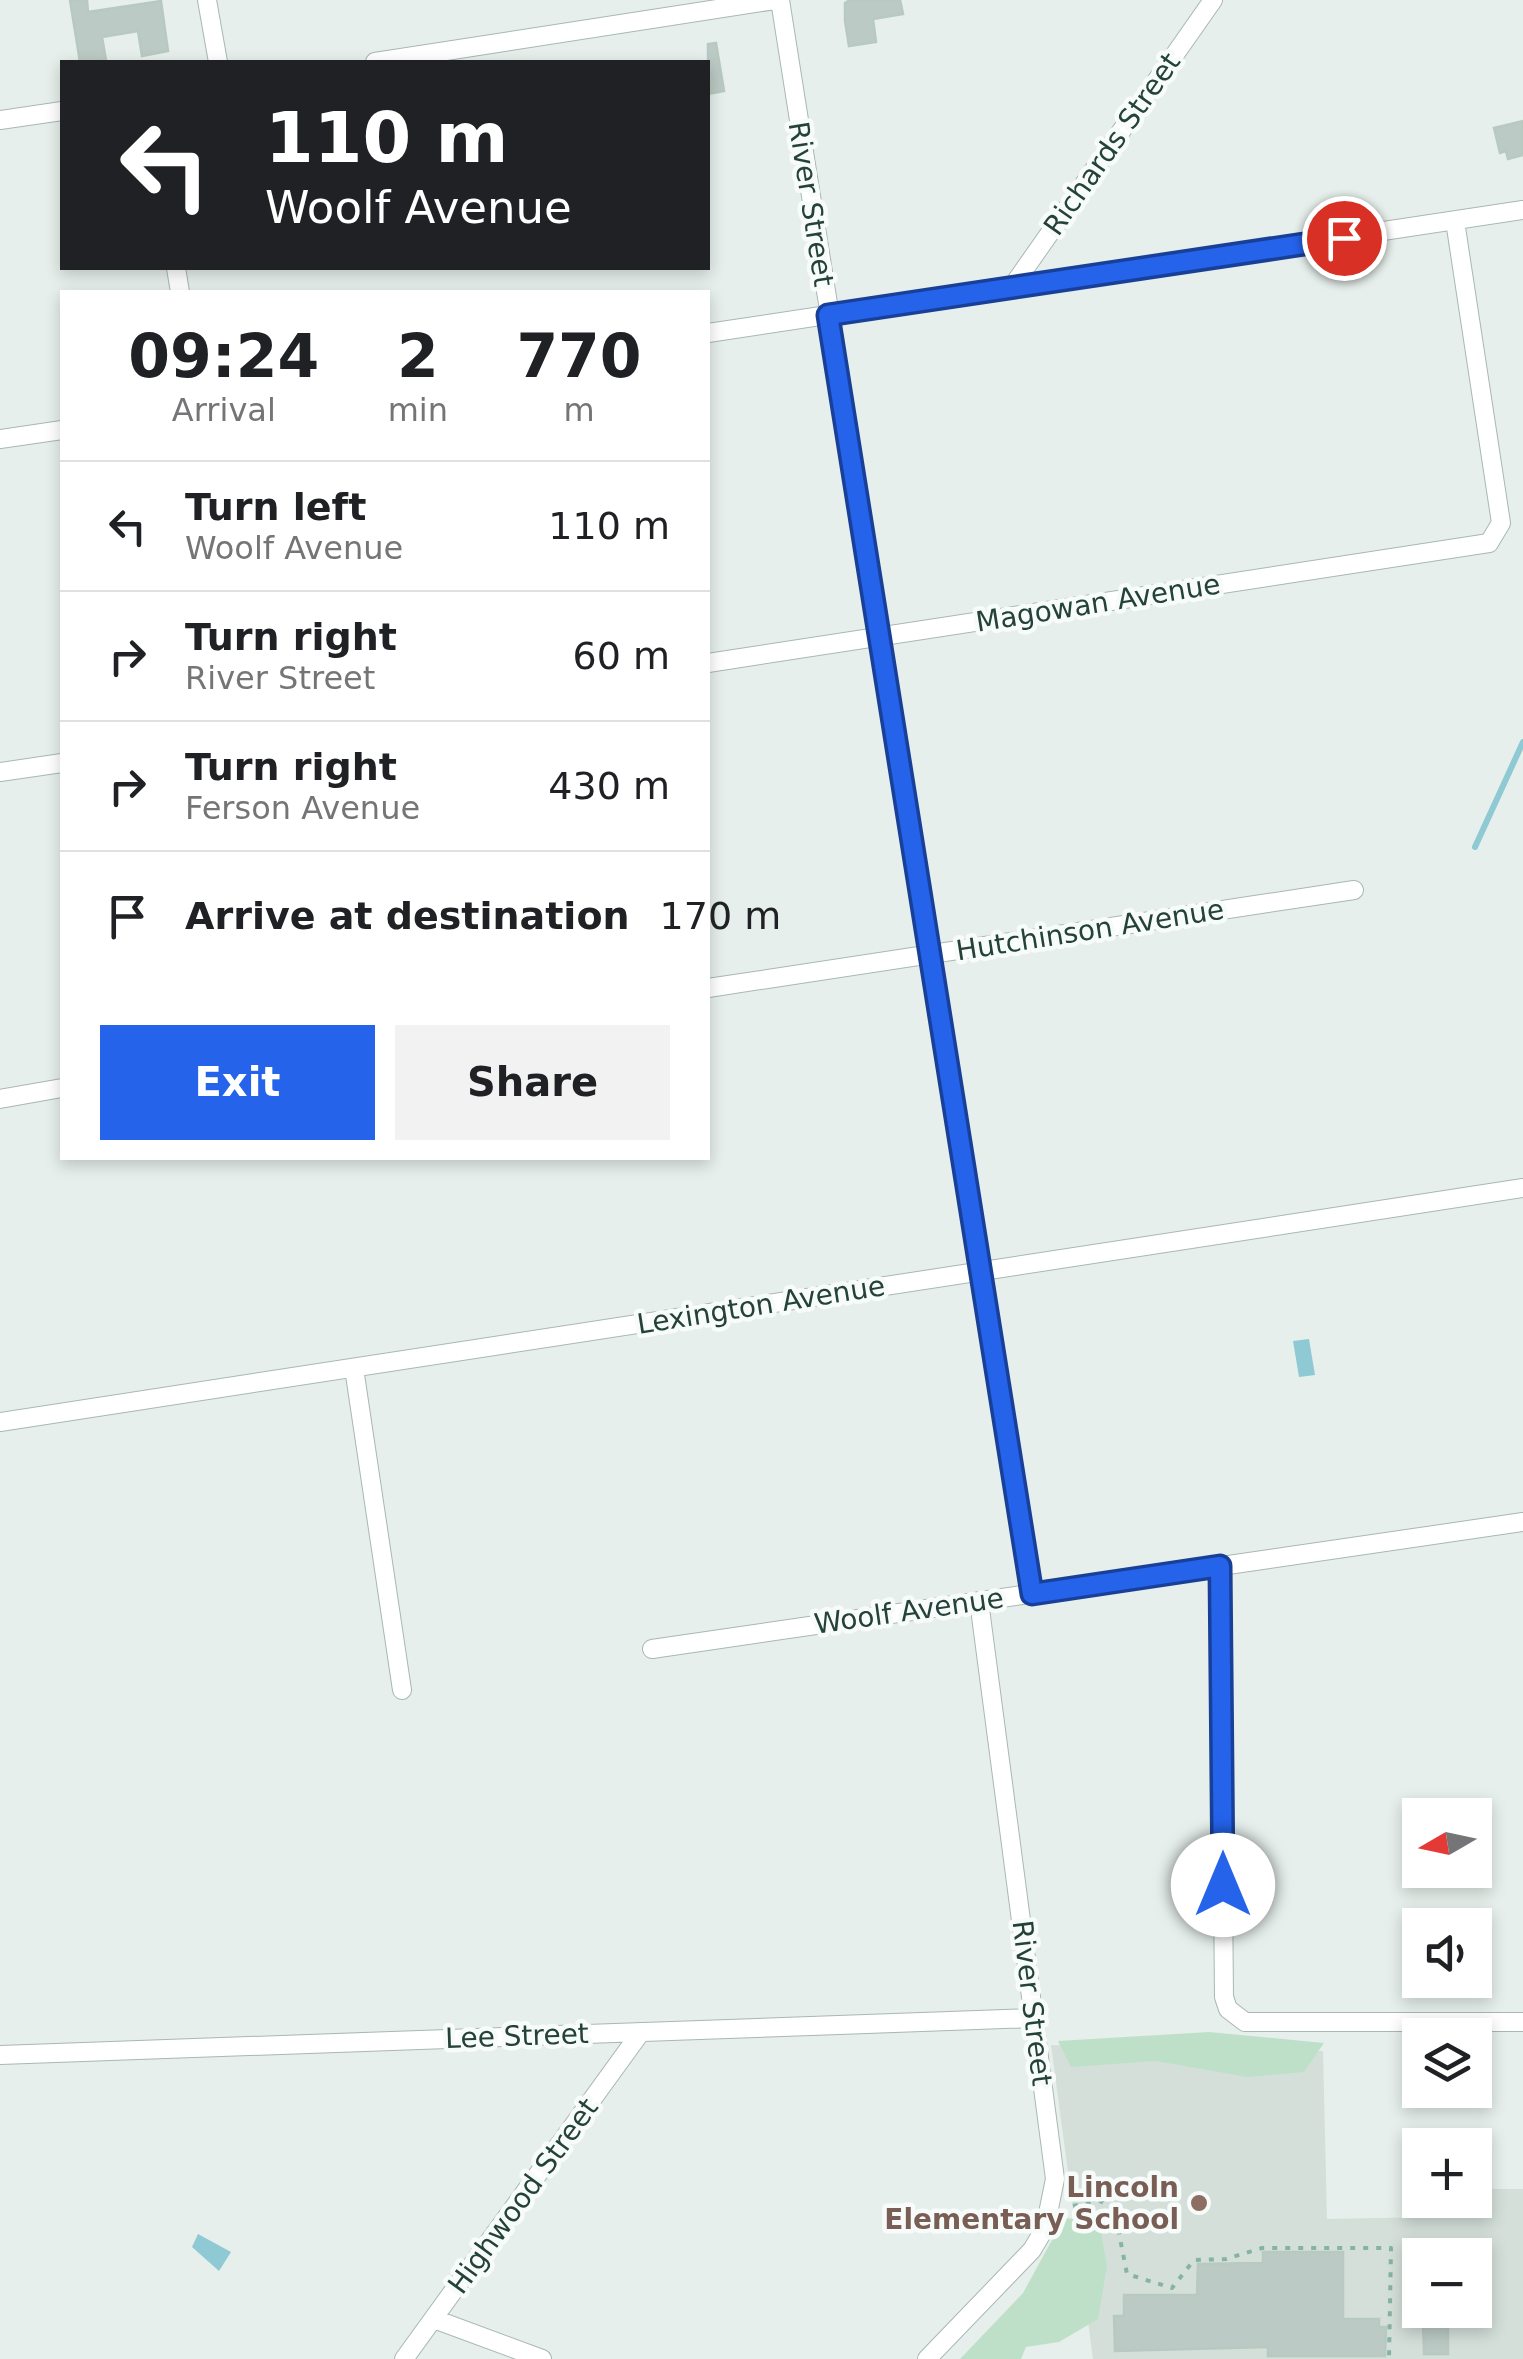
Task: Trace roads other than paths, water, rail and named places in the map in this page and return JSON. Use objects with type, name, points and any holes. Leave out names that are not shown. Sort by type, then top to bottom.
[{"type":"street","points":[[207,0],[218,60]]},
{"type":"street","points":[[387,60],[777,0]]},
{"type":"street","name":"River Street","points":[[777,0],[1032,1594]]},
{"type":"street","name":"Richards Street","points":[[1012,288],[1213,0]]},
{"type":"street","points":[[0,120],[60,111]]},
{"type":"street","points":[[710,333],[1523,210]]},
{"type":"street","name":"Magowan Avenue","points":[[710,664],[1490,543],[1502,522],[1455,221]]},
{"type":"street","points":[[0,440],[60,430]]},
{"type":"street","points":[[0,772],[60,763]]},
{"type":"street","name":"Hutchinson Avenue","points":[[710,988],[1354,890]]},
{"type":"street","points":[[0,1099],[60,1088]]},
{"type":"street","name":"Lexington Avenue","points":[[0,1422],[1523,1188]]},
{"type":"street","points":[[354,1368],[402,1690]]},
{"type":"street","name":"Woolf Avenue","points":[[652,1649],[1523,1522]]},
{"type":"street","points":[[1220,1566],[1224,1997],[1236,2017],[1245,2022],[1523,2022]]},
{"type":"street","name":"River Street","points":[[927,2359],[1032,2250],[1052,2204],[1055,2180],[979,1601]]},
{"type":"street","name":"Lee Street","points":[[0,2055],[1035,2018]]},
{"type":"street","name":"Highwood Street","points":[[404,2359],[641,2032]]},
{"type":"street","points":[[434,2318],[542,2359]]},
{"type":"water","points":[[1309,1339],[1315,1375],[1299,1377],[1293,1341]]},
{"type":"water","points":[[198,2234],[231,2252],[219,2271],[192,2247]]},
{"type":"waterway","points":[[1475,847],[1523,742]]},
{"type":"place","name":"Lincoln Elementary School","points":[[1199,2203]]}]
